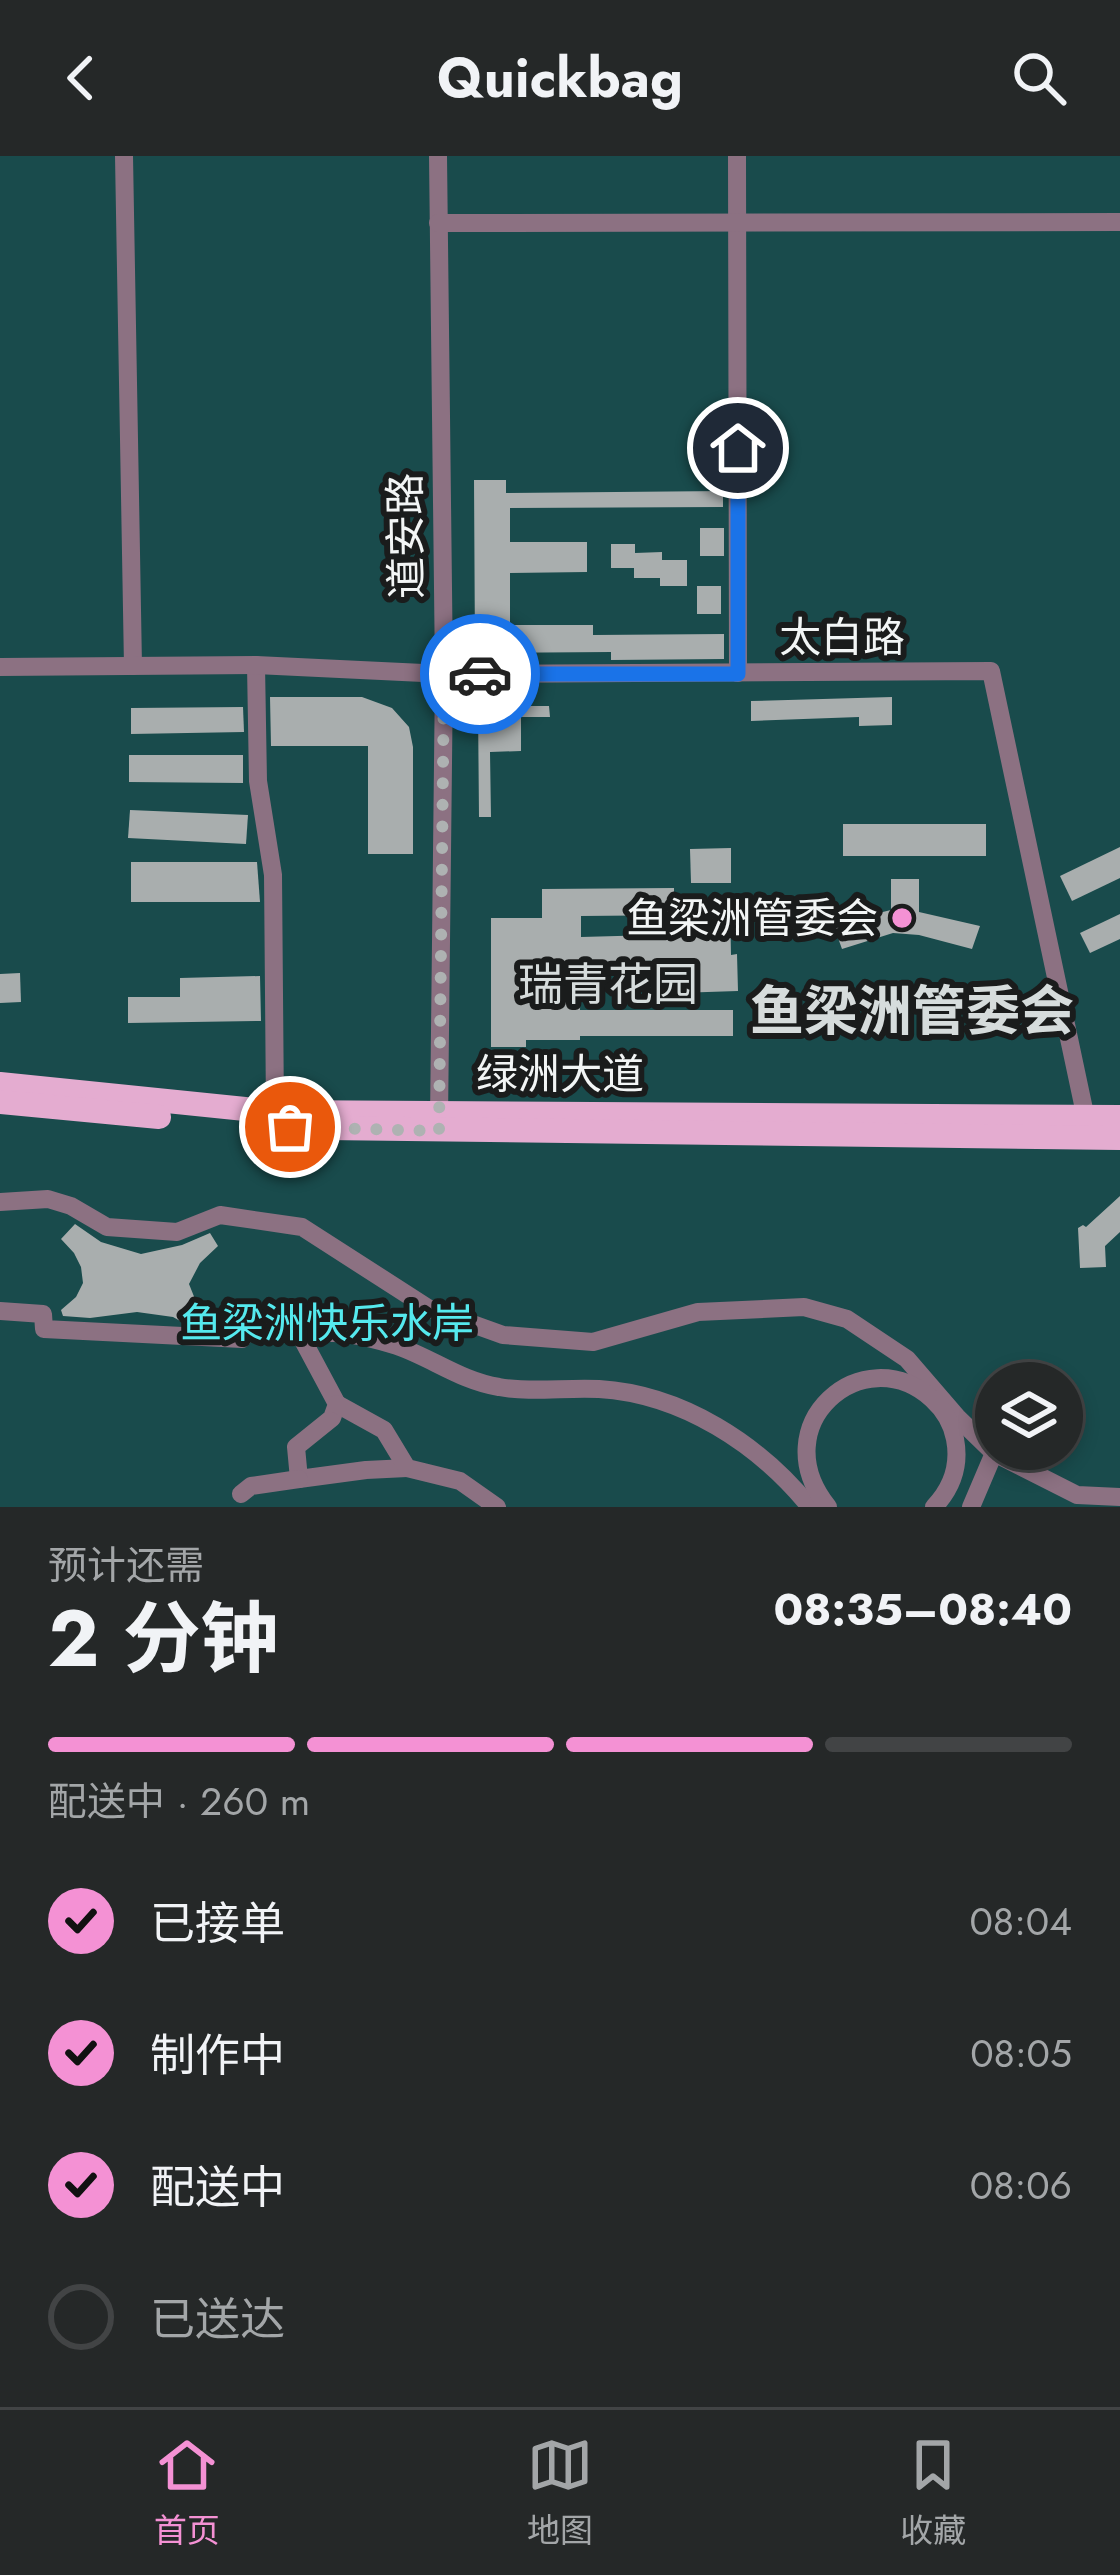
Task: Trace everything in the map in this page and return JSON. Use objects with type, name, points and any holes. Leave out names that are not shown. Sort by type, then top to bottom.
[{"type":"main road","name":"绿洲大道","points":[[0,1084],[275,1112],[439,1122]]},
{"type":"main road","name":"绿洲大道","points":[[0,1102],[272,1127],[439,1122],[1088,1128],[1120,1138]]},
{"type":"main road","name":"绿洲大道","points":[[1088,1128],[1120,1117]]},
{"type":"street","points":[[124,156],[133,666]]},
{"type":"street","name":"道安路","points":[[437,156],[444,674],[439,1122]]},
{"type":"street","points":[[737,156],[738,674]]},
{"type":"street","points":[[438,223],[1120,222]]},
{"type":"street","points":[[256,665],[257,781],[274,874],[275,1112]]},
{"type":"street","name":"太白路","points":[[0,667],[256,665],[444,674],[991,671],[1088,1128]]},
{"type":"street","points":[[0,1202],[48,1199],[107,1227],[177,1232],[220,1216],[302,1227],[428,1308],[503,1335],[593,1342],[698,1312],[804,1307],[847,1319],[907,1359],[975,1435]]},
{"type":"street","points":[[0,1311],[43,1314],[44,1329],[242,1339],[243,1328],[274,1334],[340,1333],[399,1347],[457,1375],[500,1388],[603,1389],[678,1406],[714,1425],[809,1499],[828,1507]]},
{"type":"street","points":[[298,1333],[338,1404],[384,1430],[406,1468]]},
{"type":"street","points":[[809,1499],[806,1440],[815,1416],[831,1396],[876,1378],[900,1380],[922,1390],[940,1406],[952,1427],[957,1450],[954,1474],[934,1507]]},
{"type":"street","points":[[299,1480],[296,1448],[332,1418],[338,1404]]},
{"type":"street","points":[[242,1494],[251,1486],[406,1468],[460,1481],[497,1507]]},
{"type":"street","points":[[971,1507],[987,1470]]},
{"type":"street","points":[[1028,1470],[1077,1495],[1120,1497]]},
{"type":"green space","name":"鱼梁洲快乐水岸","points":[[0,156],[1120,156],[1120,1507],[0,1507]]},
{"type":"building","points":[[474,480],[506,480],[506,493],[723,491],[723,507],[510,508],[510,542],[587,542],[587,572],[510,573],[510,625],[593,625],[593,635],[724,634],[724,659],[611,660],[611,652],[475,653]]},
{"type":"building","points":[[700,528],[724,528],[724,556],[700,556]]},
{"type":"building","points":[[611,544],[635,544],[635,553],[662,552],[662,560],[687,560],[687,586],[660,586],[660,578],[634,578],[634,568],[611,568]]},
{"type":"building","points":[[697,586],[721,586],[721,614],[697,614]]},
{"type":"building","points":[[270,697],[362,697],[392,708],[409,727],[413,747],[413,854],[368,854],[368,746],[271,746]]},
{"type":"building","points":[[892,697],[892,725],[859,726],[859,717],[751,721],[751,701]]},
{"type":"building","points":[[478,706],[549,706],[550,717],[521,717],[521,751],[490,752],[491,817],[479,817]]},
{"type":"building","points":[[243,707],[244,732],[131,734],[131,708]]},
{"type":"building","points":[[129,755],[243,755],[243,783],[129,782]]},
{"type":"building","points":[[130,810],[248,815],[246,844],[128,838]]},
{"type":"building","points":[[843,824],[986,824],[986,856],[843,856]]},
{"type":"building","points":[[1120,847],[1120,878],[1072,901],[1060,876]]},
{"type":"building","points":[[731,848],[731,883],[691,883],[690,849]]},
{"type":"building","points":[[131,862],[257,862],[260,902],[131,902]]},
{"type":"building","name":"鱼梁洲管委会","points":[[891,879],[919,879],[919,912],[980,926],[972,949],[893,933],[842,949],[833,924],[891,910]]},
{"type":"building","points":[[674,888],[674,905],[730,905],[731,955],[737,954],[738,991],[677,993],[676,960],[581,963],[580,1010],[733,1010],[733,1036],[580,1036],[580,1040],[526,1040],[526,1047],[491,1047],[491,918],[542,918],[542,889]],"holes":[[[690,915],[690,934],[581,937],[581,916]]]},
{"type":"building","points":[[1120,914],[1120,939],[1090,953],[1080,933]]},
{"type":"building","points":[[20,973],[21,1002],[0,1003],[0,974]]},
{"type":"building","points":[[260,976],[261,1021],[128,1023],[128,997],[180,997],[180,978]]},
{"type":"building","points":[[1120,1196],[1120,1232],[1105,1246],[1106,1267],[1080,1268],[1078,1228],[1086,1227]]},
{"type":"building","points":[[75,1224],[101,1242],[141,1254],[210,1233],[218,1246],[200,1263],[189,1284],[197,1304],[213,1315],[208,1324],[137,1312],[63,1316],[61,1310],[83,1283],[74,1253],[61,1239]]},
{"type":"way so far","points":[[290,1127],[439,1131],[444,674],[480,674]]},
{"type":"place","name":"鱼梁洲管委会","points":[[902,918]]},
{"type":"district","name":"瑞青花园","points":[[608,984]]},
{"type":"district","name":"鱼梁洲管委会","points":[[912,1011]]},
{"type":"route","points":[[480,674],[738,674],[738,448]]}]
